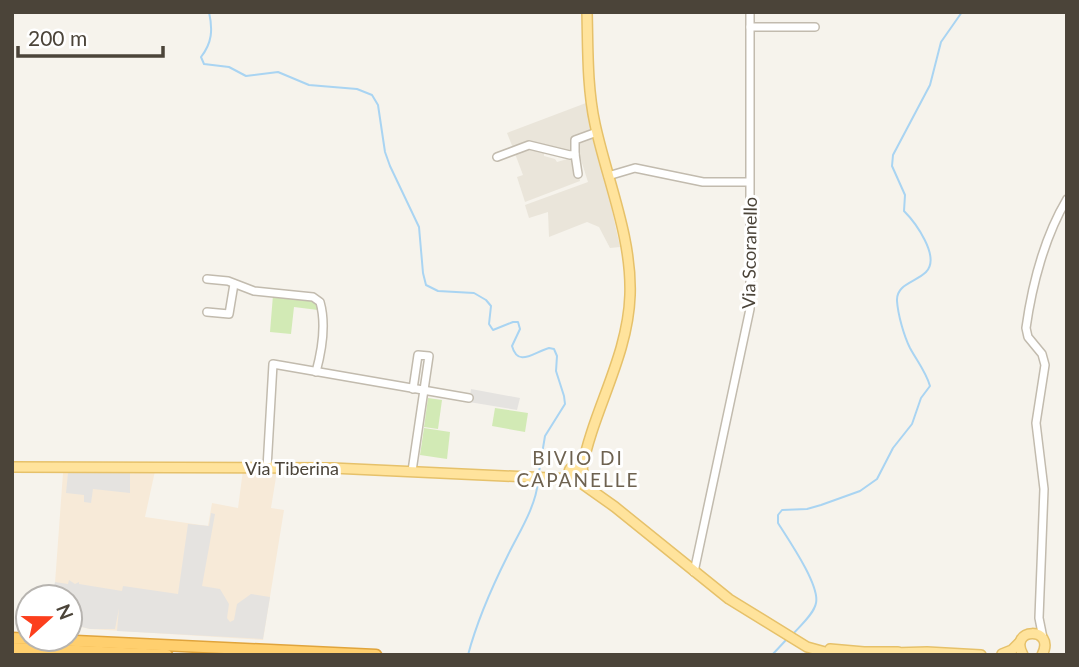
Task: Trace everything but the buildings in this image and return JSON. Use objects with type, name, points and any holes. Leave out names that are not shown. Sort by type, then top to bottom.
[{"type":"highway","points":[[12,638],[376,655]]},
{"type":"highway","points":[[12,648],[167,655]]},
{"type":"main road","points":[[576,473],[619,357],[630,300],[628,255],[597,132],[590,90],[587,12]]},
{"type":"main road","name":"Via Tiberina","points":[[12,467],[267,468],[551,477],[576,473],[713,588],[800,640]]},
{"type":"main road","points":[[1000,654],[1014,649],[1024,636],[1031,633],[1037,634],[1043,647],[1054,655]]},
{"type":"main road","points":[[800,640],[842,651],[981,655]]},
{"type":"main road","points":[[800,640],[812,649],[836,655]]},
{"type":"main road","points":[[1020,642],[1023,655]]},
{"type":"main road","points":[[876,655],[898,652]]},
{"type":"main road","points":[[1000,654],[1017,655]]},
{"type":"street","name":"Via Scoranello","points":[[694,572],[749,313],[750,12]]},
{"type":"street","points":[[750,27],[815,27]]},
{"type":"street","points":[[578,174],[575,140],[597,132]]},
{"type":"street","points":[[497,157],[529,145],[565,155],[575,154]]},
{"type":"street","points":[[608,176],[635,168],[706,182],[749,182]]},
{"type":"street","points":[[1043,647],[1039,618],[1044,489],[1036,423],[1045,365],[1042,354],[1029,339],[1026,328],[1040,265],[1067,199]]},
{"type":"street","points":[[207,279],[228,281],[254,291],[313,297],[320,302],[323,319],[320,358],[316,372]]},
{"type":"street","points":[[207,312],[229,314],[234,284]]},
{"type":"street","points":[[412,471],[429,356],[418,355],[413,389]]},
{"type":"street","points":[[267,468],[273,364],[469,398]]},
{"type":"street","points":[[1031,633],[1039,618]]},
{"type":"shaded area","points":[[586,103],[592,131],[570,138],[570,151],[531,141],[513,148],[507,133]]},
{"type":"shaded area","points":[[592,135],[605,178],[620,247],[610,248],[599,227],[587,222],[549,237],[548,212],[529,218],[525,205],[588,182],[575,141]]},
{"type":"shaded area","points":[[525,147],[544,153],[544,156],[557,162],[574,157],[580,181],[525,202],[517,177],[523,175],[514,151]]},
{"type":"shaded area","points":[[471,389],[520,398],[517,410],[469,402]]},
{"type":"shaded area","points":[[243,470],[277,471],[271,508],[284,510],[263,640],[84,628],[84,583],[55,583],[63,473],[155,471],[145,517],[208,526],[212,503],[238,508]]},
{"type":"shaded area","points":[[130,472],[130,493],[93,489],[91,503],[84,502],[84,495],[66,493],[68,473]]},
{"type":"shaded area","points":[[211,513],[215,514],[202,586],[220,589],[229,604],[227,618],[230,622],[234,620],[237,604],[251,594],[270,597],[263,639],[117,631],[119,608],[115,629],[84,628],[84,585],[122,591],[123,586],[178,594],[188,524],[209,526]]},
{"type":"green space","points":[[273,295],[317,301],[318,310],[294,307],[291,334],[270,332]]},
{"type":"green space","points":[[428,398],[442,400],[438,429],[424,427]]},
{"type":"green space","points":[[495,408],[528,413],[525,432],[492,426]]},
{"type":"green space","points":[[424,428],[450,432],[447,459],[420,455]]},
{"type":"waterway","points":[[209,12],[211,36],[201,57],[204,64],[229,67],[246,76],[278,72],[309,85],[357,89],[372,95],[378,105],[385,152],[419,227],[426,285],[438,291],[474,293],[486,300],[491,306],[489,324],[493,330],[518,322],[520,329],[512,346],[518,356],[527,357],[549,348],[554,349],[557,356],[556,371],[565,404],[545,436],[539,472]]},
{"type":"waterway","points":[[793,634],[813,611],[816,595],[802,562],[778,523],[778,515],[782,510],[807,509],[860,491],[877,479],[893,448],[912,424],[921,398],[930,386],[906,338],[897,301],[903,287],[926,272],[930,266],[929,249],[904,211],[905,195],[892,166],[893,155],[930,85],[941,42],[962,12]]},
{"type":"waterway","points":[[468,655],[490,593],[530,510],[538,481]]},
{"type":"waterway","points":[[772,655],[786,640]]},
{"type":"district","name":"BIVIO DI CAPANELLE","points":[[578,468]]}]
